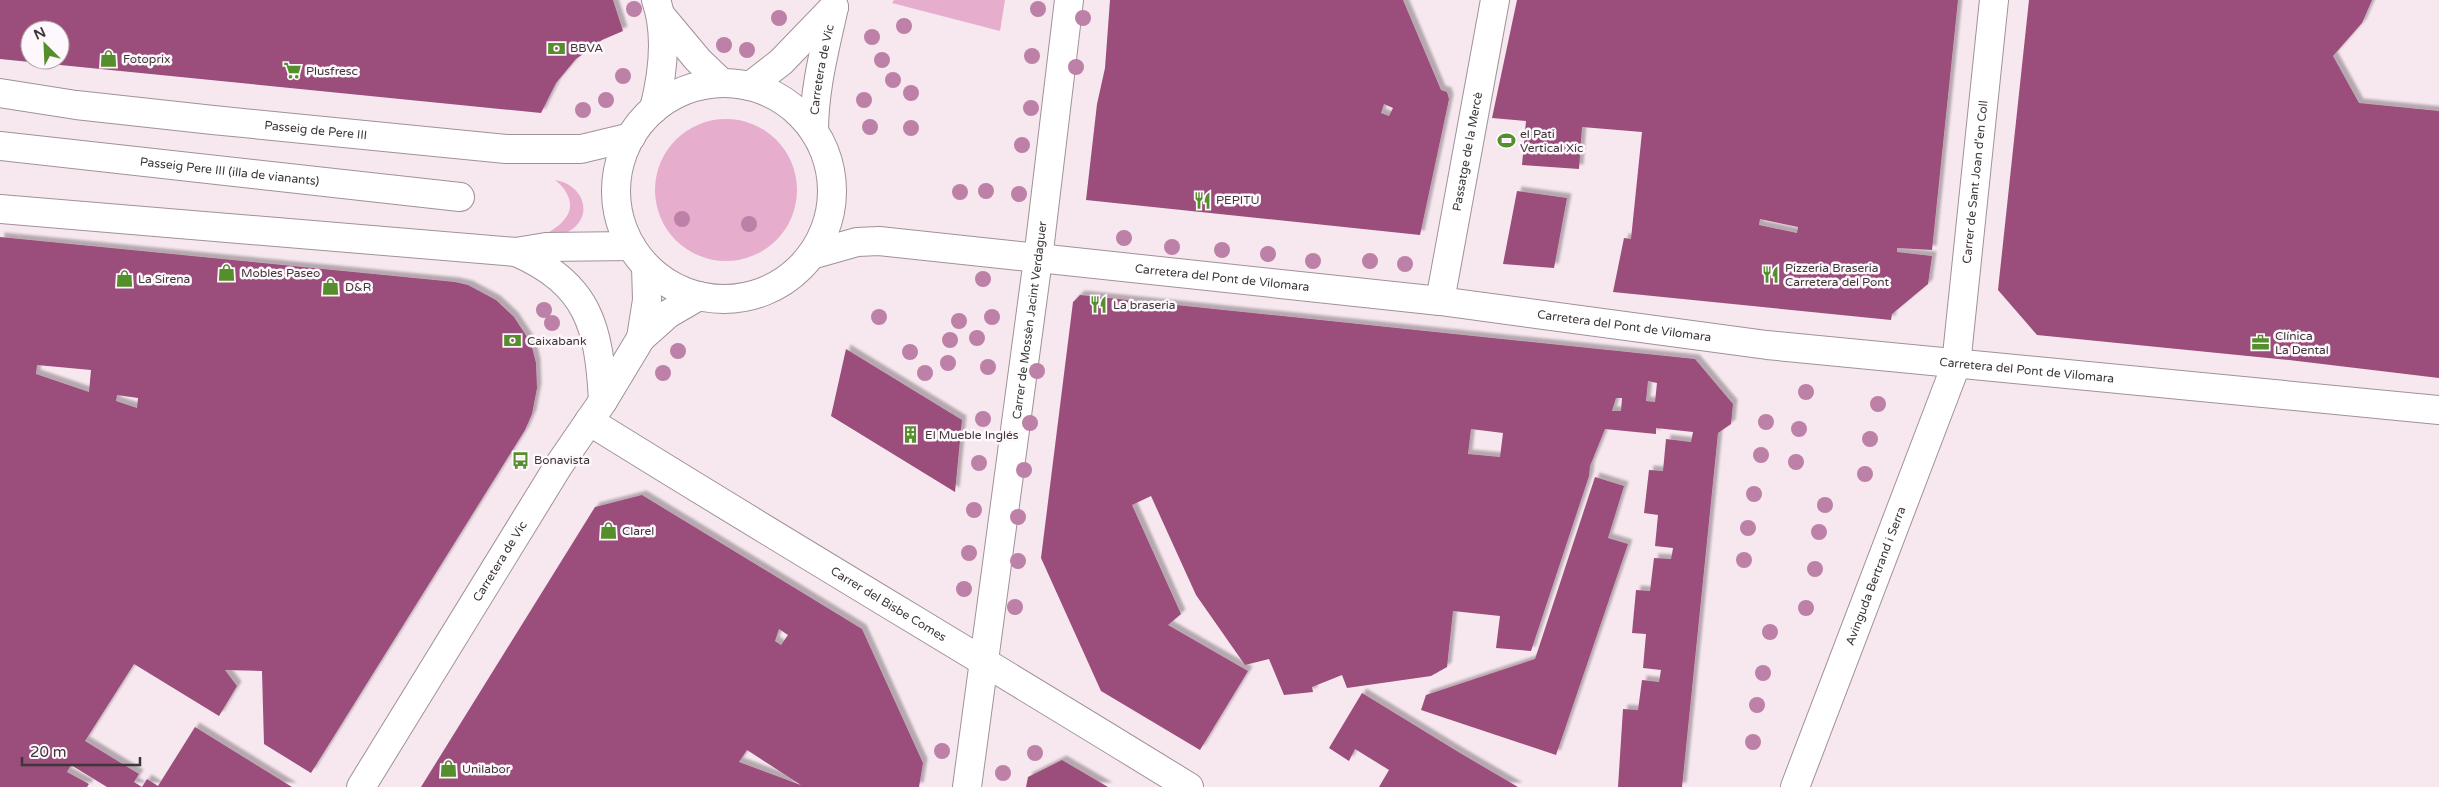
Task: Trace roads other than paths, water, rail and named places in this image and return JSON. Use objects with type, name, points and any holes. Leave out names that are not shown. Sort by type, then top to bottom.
[{"type":"street","name":"Carrer de Mossèn Jacint Verdaguer","points":[[967,787],[1038,259],[1069,0]]},
{"type":"street","name":"Passatge de la Mercè","points":[[1440,301],[1495,0]]},
{"type":"street","name":"Carrer de Sant Joan d'en Coll","points":[[1956,364],[1994,0]]},
{"type":"street","name":"Carretera de Vic","points":[[750,86],[781,62],[836,3]]},
{"type":"street","name":"Carretera de Vic","points":[[814,131],[818,86],[836,3]]},
{"type":"street","points":[[659,8],[698,60],[722,83]]},
{"type":"street","points":[[654,109],[662,72],[659,8]]},
{"type":"street","points":[[722,83],[750,86],[786,102],[814,131],[827,157],[832,186],[830,215],[819,243],[811,255],[785,280],[752,295],[735,298],[699,296],[670,285],[639,256],[622,228],[616,197],[619,166],[630,137],[654,109],[682,92],[706,84],[722,83]]},
{"type":"street","name":"Passeig de Pere III","points":[[0,93],[76,105],[506,149],[581,149],[630,137]]},
{"type":"street","name":"Passeig Pere III (illa de vianants)","points":[[0,146],[460,197]]},
{"type":"street","points":[[0,209],[516,252],[546,247],[639,256]]},
{"type":"street","name":"Carretera del Pont de Vilomara","points":[[811,255],[858,242],[879,241],[1440,301],[1767,346],[2439,410]]},
{"type":"street","points":[[516,252],[553,271],[570,286],[583,306],[593,329],[601,356],[596,411]]},
{"type":"street","name":"Carretera de Vic","points":[[639,256],[647,300],[641,338]]},
{"type":"street","name":"Carretera de Vic","points":[[361,787],[559,465],[596,411],[641,338],[668,314],[699,296]]},
{"type":"street","name":"Avinguda Bertrand i Serra","points":[[1795,787],[1956,364]]},
{"type":"street","name":"Carrer del Bisbe Comes","points":[[596,411],[721,503],[985,660],[1189,787]]},
{"type":"place","name":"BBVA","points":[[556,48]]},
{"type":"place","name":"Fotoprix","points":[[109,59]]},
{"type":"place","name":"Plusfresc","points":[[292,71]]},
{"type":"place","name":"el Pati Vertical Xic","points":[[1506,141]]},
{"type":"place","name":"PEPITU","points":[[1202,200]]},
{"type":"place","name":"Mobles Paseo","points":[[227,273]]},
{"type":"place","name":"Pizzeria Braseria Carretera del Pont","points":[[1771,275]]},
{"type":"place","name":"La Sirena","points":[[124,279]]},
{"type":"place","name":"D&R","points":[[331,287]]},
{"type":"place","name":"La braseria","points":[[1099,305]]},
{"type":"place","name":"Caixabank","points":[[513,341]]},
{"type":"place","name":"Clínica La Dental","points":[[2261,343]]},
{"type":"place","name":"El Mueble Inglés","points":[[911,435]]},
{"type":"place","name":"Bonavista","points":[[520,460]]},
{"type":"place","name":"Clarel","points":[[608,531]]},
{"type":"place","name":"Unilabor","points":[[448,769]]}]
